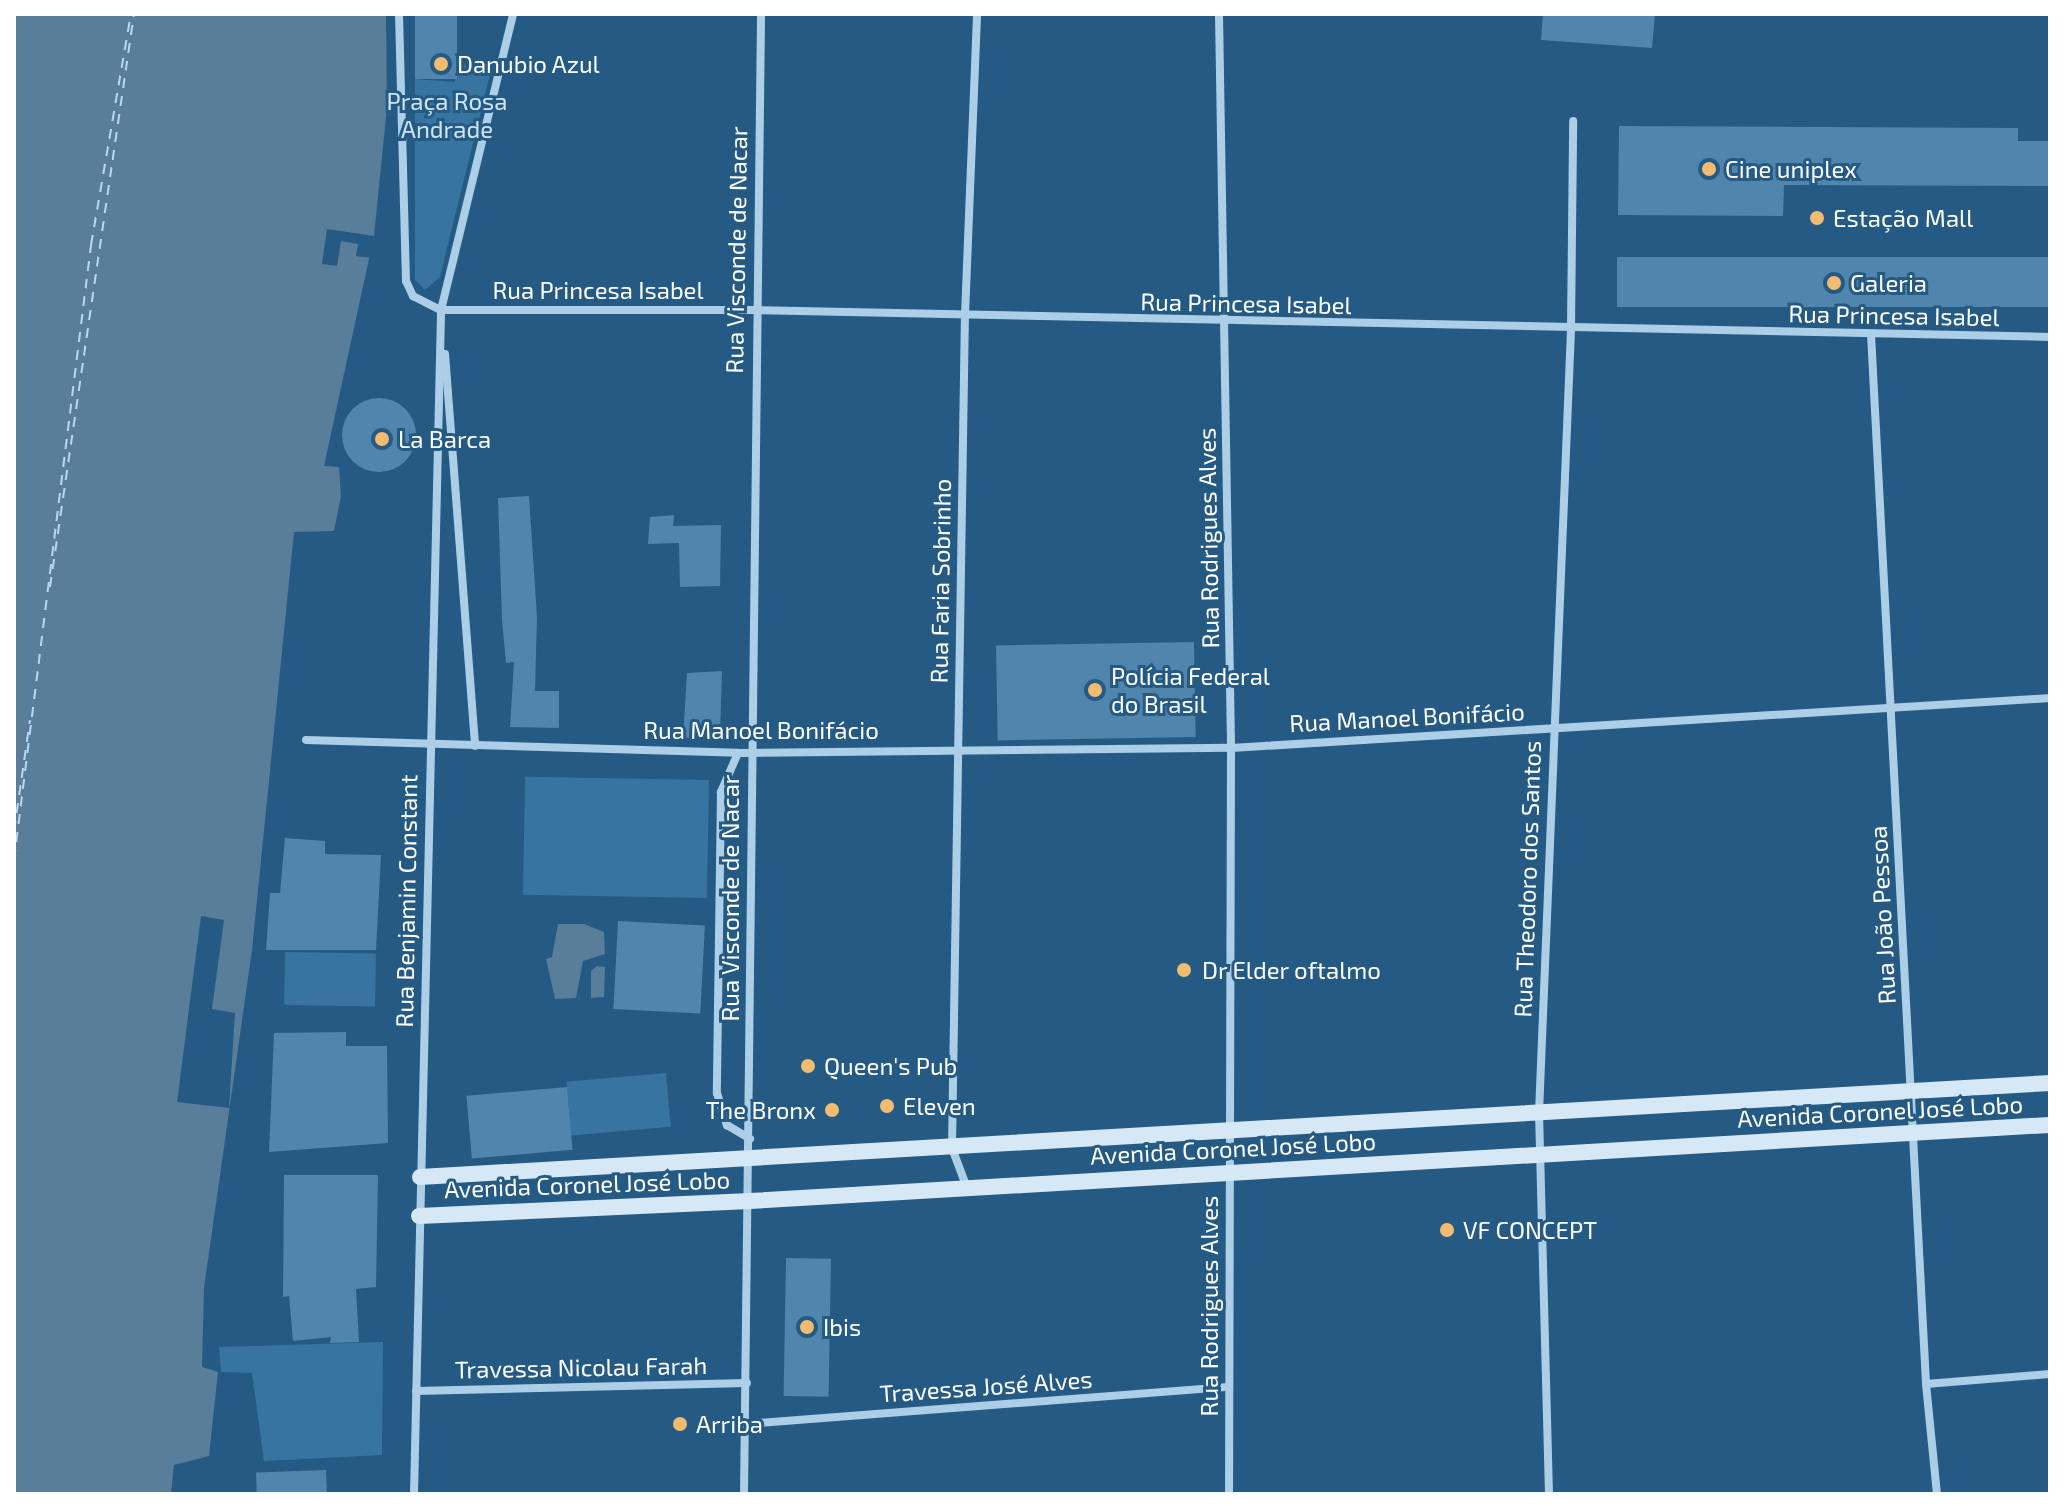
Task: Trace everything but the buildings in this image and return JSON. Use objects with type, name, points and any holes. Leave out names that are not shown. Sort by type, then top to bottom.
[{"type":"street","points":[[399,14],[406,281],[419,301],[441,310]]},
{"type":"street","points":[[475,746],[441,310],[513,14]]},
{"type":"street","name":"Rua Visconde de Nacar","points":[[744,1494],[750,1201],[754,310],[761,14]]},
{"type":"street","name":"Rua Faria Sobrinho","points":[[952,1148],[965,315],[977,14]]},
{"type":"street","name":"Rua Rodrigues Alves","points":[[1219,14],[1231,748],[1229,1494]]},
{"type":"street","name":"Rua Theodoro dos Santos","points":[[1549,1494],[1538,1157],[1571,329],[1573,121]]},
{"type":"street","name":"Rua Princesa Isabel","points":[[441,310],[754,310],[1225,324],[2050,337]]},
{"type":"street","name":"Rua Benjamin Constant","points":[[414,1494],[441,310]]},
{"type":"street","name":"Rua João Pessoa","points":[[1871,334],[1926,1384],[1937,1494]]},
{"type":"street","name":"Rua Manoel Bonifácio","points":[[306,740],[738,753],[1231,748],[2050,698]]},
{"type":"street","points":[[738,753],[721,792],[717,1093],[727,1125],[750,1139]]},
{"type":"street","name":"Avenida Coronel José Lobo","points":[[420,1177],[750,1161],[1229,1127],[1539,1113],[2050,1083]]},
{"type":"street","name":"Avenida Coronel José Lobo","points":[[419,1216],[750,1201],[2050,1125]]},
{"type":"street","points":[[952,1148],[967,1188]]},
{"type":"street","points":[[1926,1384],[2050,1374]]},
{"type":"street","name":"Travessa Nicolau Farah","points":[[416,1391],[747,1383]]},
{"type":"street","name":"Travessa José Alves","points":[[746,1424],[1229,1387]]},
{"type":"green space","name":"Praça Rosa Andrade","points":[[456,63],[491,70],[440,277],[425,290],[415,280],[415,79],[455,82]]},
{"type":"green space","points":[[525,777],[709,780],[707,898],[523,895]]},
{"type":"green space","points":[[285,952],[376,954],[375,1007],[284,1005]]},
{"type":"green space","points":[[666,1073],[671,1127],[571,1136],[566,1082]]},
{"type":"green space","points":[[383,1342],[382,1455],[264,1461],[252,1373],[221,1372],[219,1347]]},
{"type":"shaded area","points":[[14,14],[386,14],[387,107],[374,236],[324,466],[339,467],[341,496],[334,531],[294,532],[252,950],[204,1288],[202,1367],[218,1372],[209,1456],[174,1465],[171,1494],[14,1494]]},
{"type":"shaded area","points":[[558,924],[584,924],[604,932],[605,954],[583,961],[576,998],[555,999],[546,959],[552,957]]},
{"type":"shaded area","points":[[597,966],[605,967],[604,997],[591,998],[591,971]]},
{"type":"pier","points":[[327,229],[374,236],[371,258],[356,256],[358,244],[341,241],[337,266],[322,264]]},
{"type":"pier","points":[[201,916],[224,920],[212,1009],[235,1013],[229,1108],[177,1102]]},
{"type":"ferry route","points":[[14,860],[91,245],[131,14]]},
{"type":"ferry route","points":[[50,587],[134,14]]},
{"type":"ferry route","points":[[14,831],[30,720]]},
{"type":"place","name":"Danubio Azul","points":[[441,64]]},
{"type":"place","name":"Cine uniplex","points":[[1709,169]]},
{"type":"place","name":"Estação Mall","points":[[1817,218]]},
{"type":"place","name":"Galeria","points":[[1834,283]]},
{"type":"place","name":"La Barca","points":[[382,439]]},
{"type":"place","name":"Polícia Federal do Brasil","points":[[1095,690]]},
{"type":"place","name":"Dr Elder oftalmo","points":[[1184,970]]},
{"type":"place","name":"Queen's Pub","points":[[808,1066]]},
{"type":"place","name":"Eleven","points":[[887,1106]]},
{"type":"place","name":"The Bronx","points":[[832,1110]]},
{"type":"place","name":"VF CONCEPT","points":[[1447,1230]]},
{"type":"place","name":"Ibis","points":[[807,1327]]},
{"type":"place","name":"Arriba","points":[[680,1424]]}]
